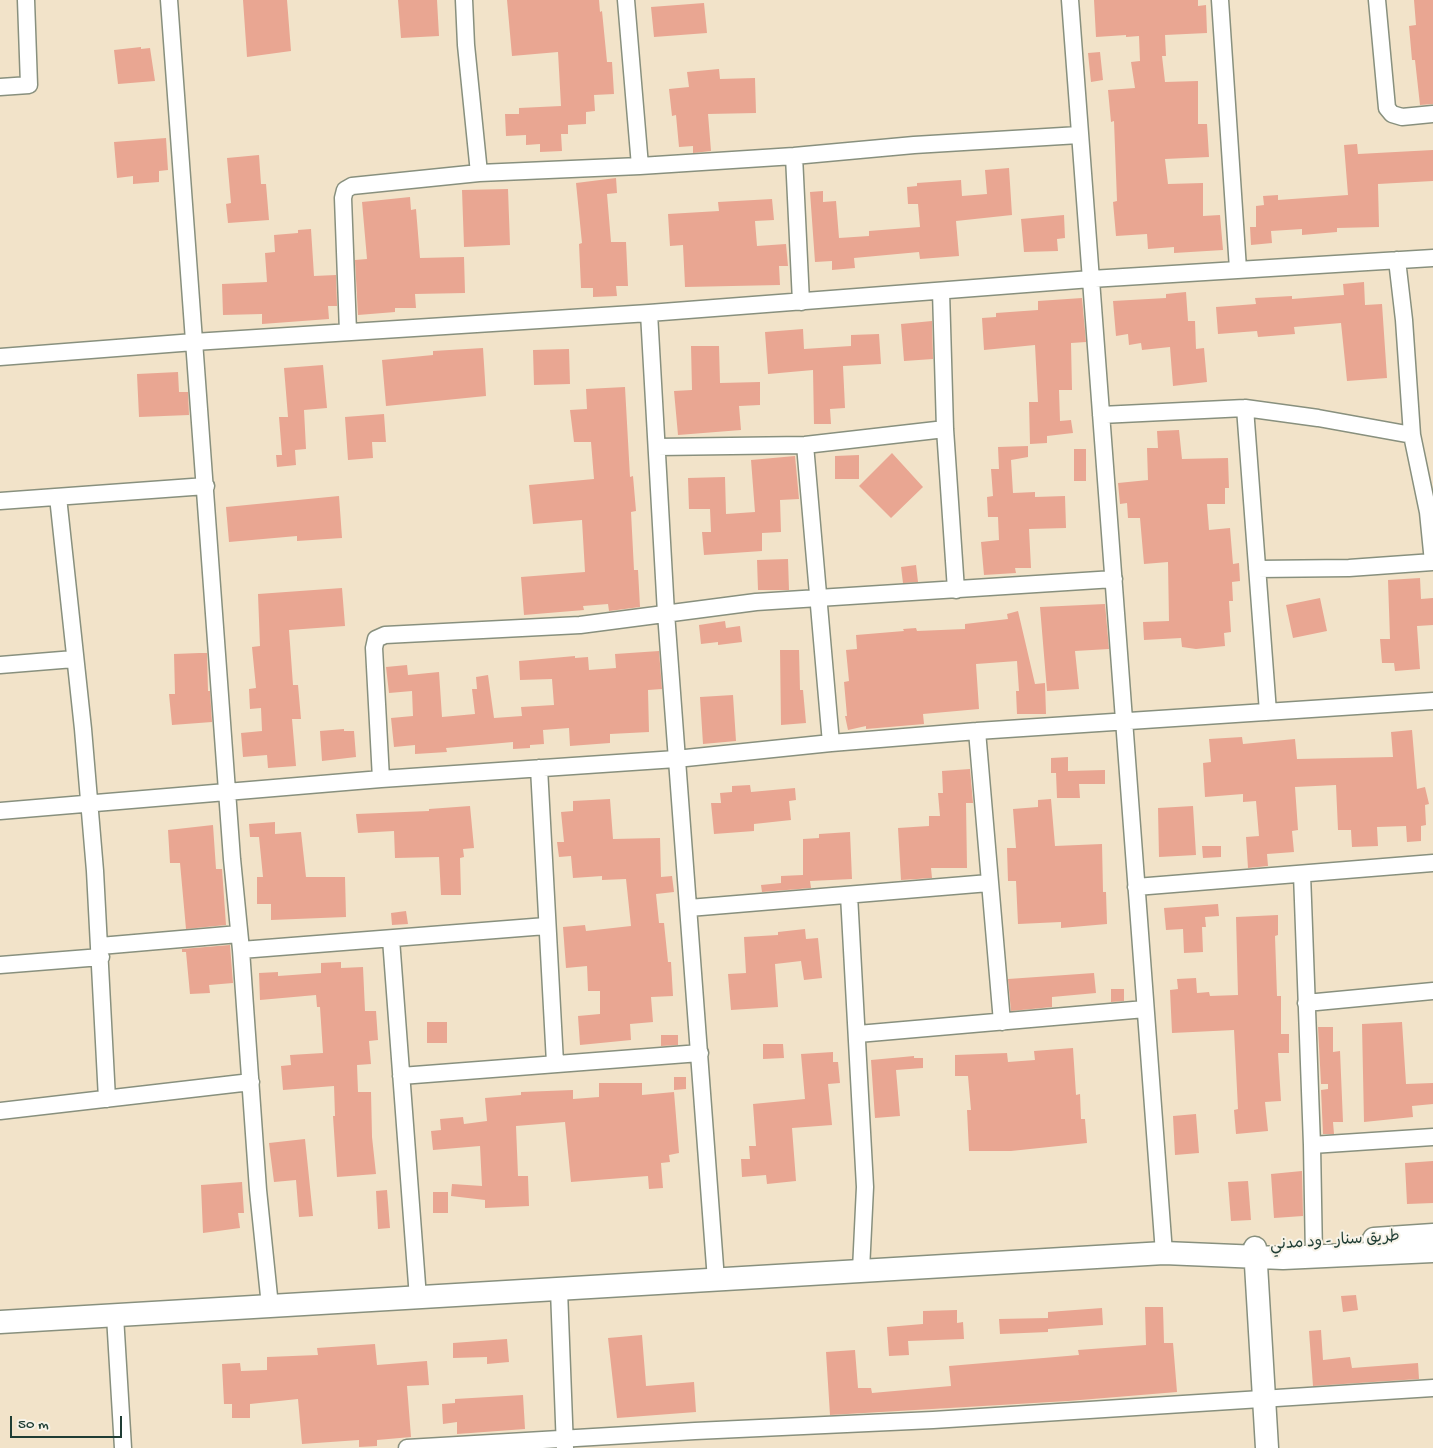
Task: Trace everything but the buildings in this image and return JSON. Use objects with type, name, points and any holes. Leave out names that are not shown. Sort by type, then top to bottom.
[{"type":"street","points":[[0,87],[29,85],[26,0]]},
{"type":"street","points":[[169,0],[258,1190],[270,1306]]},
{"type":"street","points":[[464,0],[467,55],[479,173]]},
{"type":"street","points":[[626,0],[640,166]]},
{"type":"street","points":[[1070,0],[1164,1253]]},
{"type":"street","points":[[1220,0],[1238,269]]},
{"type":"street","points":[[1377,0],[1387,108],[1392,114],[1402,117],[1433,114]]},
{"type":"street","points":[[348,332],[343,198],[345,190],[352,186],[479,173],[640,166],[794,156],[914,145],[1079,135]]},
{"type":"street","points":[[794,156],[801,302]]},
{"type":"street","points":[[0,357],[194,342],[649,313],[1091,279],[1433,258]]},
{"type":"street","points":[[1257,569],[1349,568],[1433,562],[1428,512],[1412,435],[1404,320],[1397,260]]},
{"type":"street","points":[[941,291],[945,428],[956,590]]},
{"type":"street","points":[[649,313],[676,759],[689,908],[716,1280]]},
{"type":"street","points":[[1101,415],[1245,408],[1318,418],[1412,435]]},
{"type":"street","points":[[1245,408],[1268,712]]},
{"type":"street","points":[[657,447],[805,445],[945,428]]},
{"type":"street","points":[[805,445],[831,743]]},
{"type":"street","points":[[0,501],[206,486]]},
{"type":"street","points":[[58,497],[89,805],[100,951],[107,1099]]},
{"type":"street","points":[[381,779],[374,648],[376,639],[385,635],[498,631],[580,625],[756,602],[1114,580]]},
{"type":"street","points":[[0,665],[74,659]]},
{"type":"street","points":[[0,811],[381,779],[676,759],[831,743],[977,731],[1433,701]]},
{"type":"street","points":[[977,731],[1002,1022]]},
{"type":"street","points":[[539,768],[546,926],[555,1063]]},
{"type":"street","points":[[1136,887],[1433,863]]},
{"type":"street","points":[[1302,874],[1312,1145],[1313,1250]]},
{"type":"street","points":[[689,908],[989,883]]},
{"type":"street","points":[[849,895],[865,1187],[861,1270]]},
{"type":"street","points":[[0,965],[100,951],[240,942],[391,939],[546,926]]},
{"type":"street","points":[[391,939],[418,1298]]},
{"type":"street","points":[[1306,1004],[1433,991]]},
{"type":"street","points":[[858,1034],[1145,1009]]},
{"type":"street","points":[[401,1076],[700,1052]]},
{"type":"street","points":[[0,1111],[251,1082]]},
{"type":"street","points":[[1312,1145],[1433,1137]]},
{"type":"street","name":"طريق سنار - ود مدني","points":[[1250,1254],[1313,1250],[1433,1235]]},
{"type":"street","name":"طريق سنار - ود مدني","points":[[1250,1254],[1283,1258],[1313,1250],[1433,1251]]},
{"type":"street","points":[[0,1322],[1164,1253],[1250,1254],[1267,1448]]},
{"type":"street","points":[[559,1290],[565,1443]]},
{"type":"street","points":[[116,1316],[123,1448]]},
{"type":"street","points":[[407,1448],[565,1443],[1433,1388]]}]
